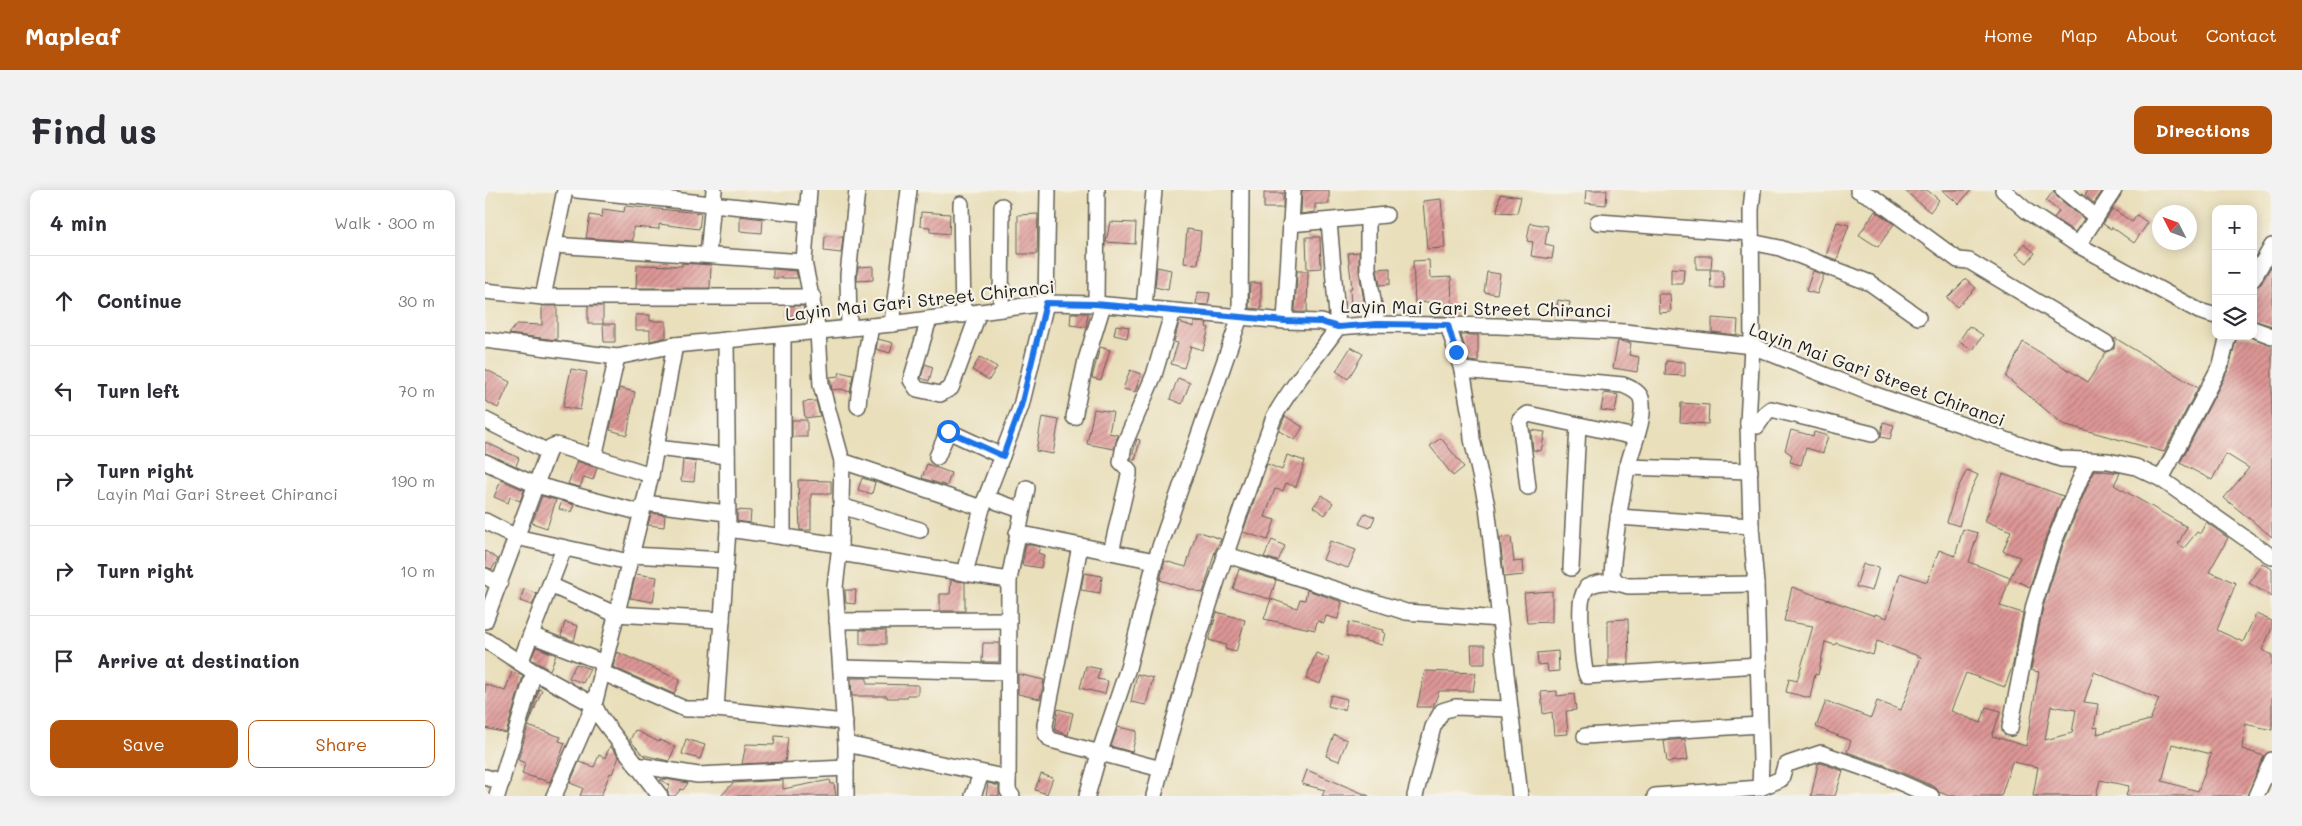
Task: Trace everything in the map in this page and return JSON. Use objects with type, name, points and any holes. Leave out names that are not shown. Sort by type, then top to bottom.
[{"type":"street","points":[[543,297],[565,190]]},
{"type":"street","points":[[577,190],[712,197],[808,214]]},
{"type":"street","points":[[809,190],[804,262],[813,297],[818,331],[821,385],[842,461],[840,549],[835,587],[845,722],[847,796]]},
{"type":"street","points":[[849,328],[848,275],[857,190]]},
{"type":"street","points":[[892,324],[909,190]]},
{"type":"street","points":[[965,573],[984,503],[1021,406],[1046,303],[1048,190]]},
{"type":"street","points":[[1074,417],[1099,304],[1097,190]]},
{"type":"street","points":[[1144,308],[1154,190]]},
{"type":"street","points":[[1087,796],[1128,668],[1155,561],[1240,317],[1241,190]]},
{"type":"street","points":[[1285,321],[1293,190]]},
{"type":"street","points":[[1753,190],[1751,237],[1752,346],[1748,423],[1751,526],[1756,584],[1759,665],[1760,788]]},
{"type":"street","points":[[1858,190],[1874,198],[1950,256],[1958,260],[1969,261],[2106,344]]},
{"type":"street","points":[[2003,190],[2028,212],[2078,246],[2199,311],[2212,315]]},
{"type":"street","points":[[2063,190],[2096,217]]},
{"type":"street","points":[[2078,246],[2114,190]]},
{"type":"street","points":[[708,255],[712,197]]},
{"type":"street","points":[[961,204],[963,314]]},
{"type":"street","points":[[1001,310],[1002,206]]},
{"type":"street","points":[[1290,224],[1386,215]]},
{"type":"street","points":[[1368,217],[1368,270],[1377,324]]},
{"type":"street","points":[[1154,796],[1224,554],[1274,416],[1285,396],[1311,365],[1338,327],[1329,221]]},
{"type":"street","points":[[1598,222],[1751,237],[1870,283],[1918,317]]},
{"type":"street","points":[[554,245],[804,262]]},
{"type":"street","points":[[2257,271],[2272,246]]},
{"type":"street","points":[[485,292],[543,297],[813,297]]},
{"type":"street","name":"Layin Mai Gari Street Chiranci","points":[[487,344],[617,356],[675,345],[892,324],[1046,303],[1099,304],[1285,321],[1321,322],[1338,327],[1377,324],[1448,325],[1625,332],[1752,346],[1870,393],[2061,460],[2108,461],[2136,467],[2161,479],[2272,557]]},
{"type":"street","points":[[1111,552],[1129,475],[1129,470],[1121,462],[1123,445],[1154,375],[1173,311]]},
{"type":"street","points":[[929,319],[911,380],[917,389],[940,394],[951,388],[979,312]]},
{"type":"street","points":[[1448,325],[1471,415],[1472,439],[1487,506],[1520,796]]},
{"type":"street","points":[[859,406],[859,394],[871,326]]},
{"type":"street","points":[[2257,330],[2272,336]]},
{"type":"street","points":[[783,335],[783,537]]},
{"type":"street","points":[[716,709],[727,529],[726,340]]},
{"type":"street","points":[[2161,479],[2187,433],[2221,364],[2227,340]]},
{"type":"street","points":[[554,796],[594,704],[651,475],[675,345]]},
{"type":"street","points":[[594,457],[617,356]]},
{"type":"street","points":[[1461,370],[1623,385],[1633,389],[1641,396],[1643,411],[1627,467],[1618,517],[1612,576],[1617,582]]},
{"type":"street","points":[[1748,423],[1757,426],[1766,412],[1771,409],[1872,434]]},
{"type":"street","points":[[1528,487],[1520,420],[1523,416],[1528,414],[1635,437]]},
{"type":"street","points":[[485,420],[548,452]]},
{"type":"street","points":[[1571,568],[1577,426]]},
{"type":"street","points":[[937,457],[948,431],[1003,456]]},
{"type":"street","points":[[485,622],[515,537],[551,447],[556,445],[651,475]]},
{"type":"street","points":[[656,448],[727,456]]},
{"type":"street","points":[[2010,728],[2034,605],[2054,542],[2088,460]]},
{"type":"street","points":[[842,461],[984,503],[1021,510]]},
{"type":"street","points":[[485,462],[537,485],[643,508],[727,513]]},
{"type":"street","points":[[1627,467],[1750,471]]},
{"type":"street","points":[[1012,796],[1008,791],[1009,580],[1021,510],[1027,488]]},
{"type":"street","points":[[841,506],[919,530]]},
{"type":"street","points":[[1618,517],[1751,526]]},
{"type":"street","points":[[485,521],[515,537],[564,548],[630,558],[725,560]]},
{"type":"street","points":[[727,529],[783,537],[1009,580]]},
{"type":"street","points":[[1017,534],[1155,561]]},
{"type":"street","points":[[1080,546],[1045,725],[1046,734],[1051,740],[1161,769]]},
{"type":"street","points":[[520,663],[564,548]]},
{"type":"street","points":[[1224,554],[1405,612],[1499,620]]},
{"type":"street","points":[[485,576],[499,584]]},
{"type":"street","points":[[1756,584],[1628,586],[1617,582],[1598,581],[1587,587],[1581,598],[1584,671],[1587,676],[1759,665]]},
{"type":"street","points":[[550,585],[615,614],[722,620]]},
{"type":"street","points":[[837,621],[1009,620]]},
{"type":"street","points":[[531,635],[685,708],[716,709],[845,722]]},
{"type":"street","points":[[485,640],[534,672],[594,704],[601,718],[660,796]]},
{"type":"street","points":[[841,668],[1008,672]]},
{"type":"street","points":[[485,777],[500,789],[534,672]]},
{"type":"street","points":[[1415,796],[1433,727],[1442,711],[1455,707],[1509,709]]},
{"type":"street","points":[[1585,736],[1760,725]]},
{"type":"street","points":[[846,744],[981,774],[1008,778]]},
{"type":"street","points":[[1655,796],[1760,788],[1781,779],[1785,766],[1821,753],[1881,774],[1931,796]]},
{"type":"street","points":[[2257,796],[2272,760]]},
{"type":"street","points":[[637,765],[698,775],[846,768]]},
{"type":"street","points":[[973,796],[981,774]]},
{"type":"building","points":[[1302,190],[1329,190],[1329,204],[1315,204],[1315,212],[1301,214]]},
{"type":"building","points":[[1586,190],[1607,190],[1606,205],[1585,203]]},
{"type":"building","points":[[1904,190],[1927,190],[1939,200],[1930,212]]},
{"type":"building","points":[[1942,190],[1971,190],[1959,204]]},
{"type":"building","points":[[2054,190],[2057,197],[2084,219],[2075,232],[2054,218],[2059,211],[2046,201]]},
{"type":"building","points":[[2088,190],[2103,190],[2094,203],[2085,195]]},
{"type":"building","points":[[1264,193],[1283,193],[1283,208],[1264,208]]},
{"type":"building","points":[[1500,194],[1521,197],[1517,213],[1497,212]]},
{"type":"building","points":[[1441,199],[1445,248],[1427,249],[1423,201]]},
{"type":"building","points":[[625,206],[701,213],[699,229],[659,224],[659,229],[633,227],[633,241],[586,238],[590,215],[602,217],[603,209],[624,212]]},
{"type":"building","points":[[2113,209],[2132,222],[2137,215],[2148,223],[2134,243],[2112,227],[2111,229],[2103,224]]},
{"type":"building","points":[[1875,211],[1894,224],[1878,247],[1859,235]]},
{"type":"building","points":[[921,212],[950,214],[949,234],[930,232],[930,227],[920,226]]},
{"type":"building","points":[[1038,214],[1037,254],[1018,254],[1018,215]]},
{"type":"building","points":[[740,216],[763,219],[762,233],[740,231]]},
{"type":"building","points":[[1110,222],[1136,223],[1135,244],[1106,242]]},
{"type":"building","points":[[1837,222],[1849,225],[1837,260],[1826,256]]},
{"type":"building","points":[[1530,223],[1548,226],[1545,244],[1554,246],[1552,259],[1531,256],[1533,242],[1527,241]]},
{"type":"building","points":[[1187,229],[1201,231],[1198,264],[1184,263]]},
{"type":"building","points":[[825,236],[843,237],[841,253],[824,251]]},
{"type":"building","points":[[1306,237],[1320,237],[1321,268],[1307,269]]},
{"type":"building","points":[[2024,244],[2035,253],[2027,263],[2016,254]]},
{"type":"building","points":[[1359,252],[1359,272],[1365,307],[1351,308],[1350,288],[1352,288],[1348,253]]},
{"type":"building","points":[[1696,256],[1712,256],[1711,269],[1696,269]]},
{"type":"building","points":[[1429,260],[1430,278],[1451,277],[1452,304],[1455,303],[1456,316],[1432,316],[1431,302],[1415,303],[1413,261]]},
{"type":"building","points":[[682,263],[711,265],[710,288],[636,288],[637,265],[682,266]]},
{"type":"building","points":[[2272,265],[2272,326],[2257,321],[2257,286],[2261,284]]},
{"type":"building","points":[[873,266],[873,280],[857,281],[858,267]]},
{"type":"building","points":[[1157,267],[1171,270],[1168,290],[1155,287]]},
{"type":"building","points":[[1390,268],[1390,284],[1380,285],[1377,269]]},
{"type":"building","points":[[1671,268],[1684,269],[1683,284],[1671,284]]},
{"type":"building","points":[[773,269],[796,271],[798,278],[773,278]]},
{"type":"building","points":[[1710,270],[1723,270],[1724,288],[1711,288]]},
{"type":"building","points":[[1297,271],[1308,271],[1307,312],[1295,312]]},
{"type":"building","points":[[1813,271],[1824,275],[1817,294],[1806,291]]},
{"type":"building","points":[[1487,272],[1500,274],[1497,294],[1484,292]]},
{"type":"building","points":[[1966,279],[1976,288],[1957,307],[1947,298]]},
{"type":"building","points":[[1250,283],[1261,283],[1261,309],[1249,308]]},
{"type":"building","points":[[1198,292],[1210,293],[1208,305],[1196,304]]},
{"type":"building","points":[[1658,294],[1670,294],[1671,312],[1659,313]]},
{"type":"building","points":[[1558,300],[1570,302],[1567,317],[1555,315]]},
{"type":"building","points":[[542,306],[557,306],[557,340],[509,334],[517,324],[542,325]]},
{"type":"building","points":[[588,306],[603,306],[603,324],[588,324]]},
{"type":"building","points":[[787,306],[803,306],[805,315],[787,316]]},
{"type":"building","points":[[1071,313],[1088,313],[1086,327],[1070,325]]},
{"type":"building","points":[[636,315],[650,315],[650,321],[666,321],[666,337],[650,341],[650,330],[636,330]]},
{"type":"building","points":[[1712,318],[1738,320],[1737,335],[1712,332]]},
{"type":"building","points":[[1179,322],[1194,327],[1194,322],[1207,323],[1206,327],[1209,328],[1203,350],[1191,346],[1184,368],[1171,364],[1178,343],[1174,342]]},
{"type":"building","points":[[603,324],[615,324],[615,342],[604,342]]},
{"type":"building","points":[[1116,325],[1129,327],[1127,338],[1114,335]]},
{"type":"building","points":[[1969,326],[1983,335],[1973,350],[1959,341]]},
{"type":"building","points":[[1461,335],[1478,335],[1478,362],[1469,361]]},
{"type":"building","points":[[2115,338],[2198,388],[2164,452],[2063,424],[2006,377],[2023,342],[2088,382],[2106,352],[2114,348]]},
{"type":"building","points":[[878,339],[893,343],[890,353],[876,349]]},
{"type":"building","points":[[2236,340],[2257,340],[2272,345],[2272,537],[2224,498],[2249,468],[2226,454],[2212,480],[2180,463],[2229,368]]},
{"type":"building","points":[[1618,341],[1631,343],[1629,355],[1639,357],[1637,372],[1613,368]]},
{"type":"building","points":[[1100,347],[1110,350],[1101,380],[1092,378]]},
{"type":"building","points":[[1351,347],[1363,354],[1348,379],[1336,371]]},
{"type":"building","points":[[980,357],[997,367],[989,380],[972,370]]},
{"type":"building","points":[[1666,361],[1685,362],[1685,376],[1665,375]]},
{"type":"building","points":[[925,364],[933,367],[929,381],[921,378]]},
{"type":"building","points":[[485,369],[510,382],[498,408],[485,401]]},
{"type":"building","points":[[571,369],[587,372],[580,410],[563,407]]},
{"type":"building","points":[[1130,370],[1141,374],[1135,392],[1123,389]]},
{"type":"building","points":[[840,372],[853,375],[850,392],[841,389],[832,390],[830,377],[839,376]]},
{"type":"building","points":[[1178,378],[1190,383],[1182,404],[1170,399]]},
{"type":"building","points":[[619,388],[635,392],[627,435],[610,430]]},
{"type":"building","points":[[1604,393],[1618,395],[1615,412],[1601,410]]},
{"type":"building","points":[[816,401],[820,416],[805,418],[803,402]]},
{"type":"building","points":[[1681,403],[1709,405],[1708,424],[1680,422]]},
{"type":"building","points":[[1094,409],[1113,412],[1109,433],[1118,435],[1114,449],[1087,444]]},
{"type":"building","points":[[1285,416],[1303,427],[1295,440],[1279,431]]},
{"type":"building","points":[[1042,417],[1059,420],[1053,454],[1036,451]]},
{"type":"building","points":[[792,420],[807,420],[807,437],[792,437]]},
{"type":"building","points":[[1883,422],[1894,425],[1890,439],[1881,437]]},
{"type":"building","points":[[1531,430],[1545,432],[1541,451],[1533,450]]},
{"type":"building","points":[[1791,430],[1813,436],[1814,432],[1828,436],[1823,453],[1806,448],[1801,465],[1790,462],[1792,455],[1785,450]]},
{"type":"building","points":[[1441,438],[1464,467],[1453,476],[1430,446]]},
{"type":"building","points":[[1137,439],[1140,440],[1135,460],[1131,459]]},
{"type":"building","points":[[485,442],[519,458],[516,466],[485,453]]},
{"type":"building","points":[[1287,455],[1305,461],[1296,487],[1286,483],[1283,491],[1275,489],[1265,517],[1275,520],[1268,540],[1243,532],[1267,464],[1282,470]]},
{"type":"building","points":[[683,460],[696,462],[694,482],[681,481]]},
{"type":"building","points":[[577,461],[597,468],[593,480],[584,477],[580,487],[568,484]]},
{"type":"building","points":[[927,464],[951,473],[947,486],[922,478]]},
{"type":"building","points":[[1967,470],[1978,475],[1968,496],[1959,526],[1947,522],[1955,494]]},
{"type":"building","points":[[2094,470],[2120,473],[2114,485],[2187,527],[2178,544],[2184,548],[2197,532],[2200,534],[2206,522],[2228,538],[2209,572],[2236,583],[2217,630],[2243,642],[2256,614],[2272,621],[2272,628],[2262,650],[2272,655],[2272,730],[2245,724],[2242,749],[2264,756],[2247,796],[2126,796],[2129,786],[2100,780],[2096,796],[2033,796],[2038,767],[2012,762],[2001,796],[1949,796],[1939,792],[1935,787],[1885,765],[1847,752],[1851,741],[1816,727],[1826,701],[1871,718],[1877,701],[1901,710],[1921,657],[1877,641],[1873,655],[1836,643],[1835,645],[1825,642],[1818,675],[1815,674],[1810,698],[1786,692],[1789,679],[1797,681],[1813,626],[1784,621],[1792,587],[1875,616],[1875,614],[1887,618],[1900,573],[1927,582],[1939,550],[1955,556],[1963,529],[1978,533],[1969,562],[2010,578],[2000,606],[2023,613],[2013,664],[2005,687],[1966,673],[1951,711],[1981,723],[1986,707],[2001,711],[1992,736],[2026,746],[2039,672],[2031,670],[2043,607],[2063,545]],"holes":[[[2094,672],[2159,699],[2150,720],[2097,734],[2098,727],[2094,728],[2098,704],[2084,702]],[[2051,706],[2076,710],[2072,733],[2045,740]],[[2172,744],[2211,754],[2198,791],[2162,781]]]},
{"type":"building","points":[[2003,474],[2063,496],[2045,539],[2030,587],[2010,578],[2020,557],[2003,551],[2011,531],[1985,521]]},
{"type":"building","points":[[862,478],[875,482],[872,494],[858,490]]},
{"type":"building","points":[[501,480],[524,490],[520,501],[510,497],[508,503],[494,497]]},
{"type":"building","points":[[798,480],[831,481],[831,494],[811,494],[811,530],[800,530]]},
{"type":"building","points":[[1322,495],[1333,503],[1325,515],[1313,507]]},
{"type":"building","points":[[542,496],[556,500],[547,528],[532,523]]},
{"type":"building","points":[[562,501],[574,505],[571,512],[559,509]]},
{"type":"building","points":[[737,510],[751,511],[750,523],[737,521]]},
{"type":"building","points":[[651,513],[665,515],[664,527],[648,525]]},
{"type":"building","points":[[1365,513],[1375,517],[1370,528],[1359,524]]},
{"type":"building","points":[[1197,531],[1221,539],[1215,551],[1203,593],[1160,580],[1165,561],[1186,567]]},
{"type":"building","points":[[1511,537],[1514,562],[1523,561],[1524,575],[1504,577],[1500,538]]},
{"type":"building","points":[[1272,540],[1285,546],[1278,561],[1264,557]]},
{"type":"building","points":[[1330,541],[1356,550],[1348,568],[1323,560]]},
{"type":"building","points":[[1026,544],[1040,547],[1038,553],[1044,555],[1041,568],[1022,565]]},
{"type":"building","points":[[485,551],[498,559],[492,569],[485,567]]},
{"type":"building","points":[[2262,563],[2272,569],[2272,597],[2249,583]]},
{"type":"building","points":[[1863,564],[1879,567],[1872,591],[1856,587]]},
{"type":"building","points":[[1239,569],[1276,580],[1270,599],[1233,589]]},
{"type":"building","points":[[1084,573],[1102,576],[1100,593],[1081,590]]},
{"type":"building","points":[[636,574],[657,577],[653,602],[630,598]]},
{"type":"building","points":[[951,580],[965,582],[965,611],[940,611],[940,594],[950,594]]},
{"type":"building","points":[[524,589],[537,594],[532,605],[520,601]]},
{"type":"building","points":[[845,590],[856,590],[855,604],[846,603]]},
{"type":"building","points":[[1307,590],[1342,602],[1338,619],[1326,616],[1324,623],[1317,621],[1315,630],[1264,619],[1271,599],[1297,608],[1300,599],[1305,600]]},
{"type":"building","points":[[1552,591],[1552,622],[1527,623],[1524,593]]},
{"type":"building","points":[[1217,612],[1245,620],[1236,652],[1225,649],[1226,645],[1209,640]]},
{"type":"building","points":[[1628,619],[1629,664],[1608,665],[1608,620]]},
{"type":"building","points":[[565,622],[578,626],[574,641],[561,636]]},
{"type":"building","points":[[1349,622],[1383,630],[1382,632],[1385,633],[1382,645],[1346,636]]},
{"type":"building","points":[[860,630],[886,630],[886,644],[860,644]]},
{"type":"building","points":[[983,643],[999,643],[999,662],[982,662]]},
{"type":"building","points":[[1471,645],[1485,645],[1485,664],[1472,664]]},
{"type":"building","points":[[536,647],[556,655],[550,670],[531,659]]},
{"type":"building","points":[[1558,651],[1559,671],[1548,672],[1547,664],[1538,665],[1537,653]]},
{"type":"building","points":[[617,652],[680,680],[674,694],[613,667]]},
{"type":"building","points":[[1316,653],[1329,658],[1320,684],[1306,679]]},
{"type":"building","points":[[576,664],[590,669],[583,683],[569,678]]},
{"type":"building","points":[[1086,666],[1100,669],[1097,679],[1108,681],[1105,694],[1080,688]]},
{"type":"building","points":[[1425,671],[1476,673],[1473,691],[1439,691],[1433,707],[1417,707]]},
{"type":"building","points":[[512,672],[523,676],[506,733],[485,728],[485,684],[505,691]]},
{"type":"building","points":[[1018,674],[1044,680],[1040,699],[1018,694]]},
{"type":"building","points":[[1137,674],[1153,678],[1146,705],[1131,702]]},
{"type":"building","points":[[851,678],[867,678],[867,684],[918,685],[918,695],[907,695],[907,698],[852,696]]},
{"type":"building","points":[[539,689],[542,690],[528,725]]},
{"type":"building","points":[[1557,691],[1557,696],[1574,694],[1576,710],[1566,711],[1568,734],[1554,735],[1552,712],[1543,714],[1541,692]]},
{"type":"building","points":[[1331,695],[1347,699],[1344,710],[1328,706]]},
{"type":"building","points":[[1058,709],[1073,713],[1068,735],[1055,730]]},
{"type":"building","points":[[528,726],[561,737],[559,741],[565,743],[550,782],[522,774],[525,763],[518,760]]},
{"type":"building","points":[[1118,727],[1137,731],[1132,752],[1111,746]]},
{"type":"building","points":[[635,730],[659,742],[660,740],[675,747],[669,761],[643,755],[630,740]]},
{"type":"building","points":[[1334,735],[1347,740],[1339,761],[1326,756]]},
{"type":"building","points":[[775,736],[788,737],[785,762],[742,764],[746,744],[774,745]]},
{"type":"building","points":[[686,739],[705,745],[700,759],[682,754]]},
{"type":"building","points":[[1685,739],[1688,760],[1667,762],[1664,741]]},
{"type":"building","points":[[610,746],[619,757],[601,796],[580,796],[583,788],[570,783],[579,762],[594,767],[599,755],[605,758]]},
{"type":"building","points":[[1821,763],[1843,771],[1835,796],[1811,796],[1818,764]]},
{"type":"building","points":[[1307,770],[1369,796],[1322,796],[1325,790],[1302,784]]},
{"type":"building","points":[[1041,774],[1053,778],[1047,794],[1035,790]]},
{"type":"building","points":[[666,779],[688,783],[675,796],[669,796],[667,790],[670,785],[660,780]]},
{"type":"building","points":[[783,780],[783,789],[830,780],[831,784],[834,784],[836,796],[721,796],[733,783]]},
{"type":"building","points":[[988,783],[999,786],[999,796],[986,796]]},
{"type":"route","points":[[948,431],[1003,456],[1021,406],[1046,303],[1095,304],[1285,321],[1321,322],[1338,327],[1377,324],[1448,325],[1456,352]]}]
